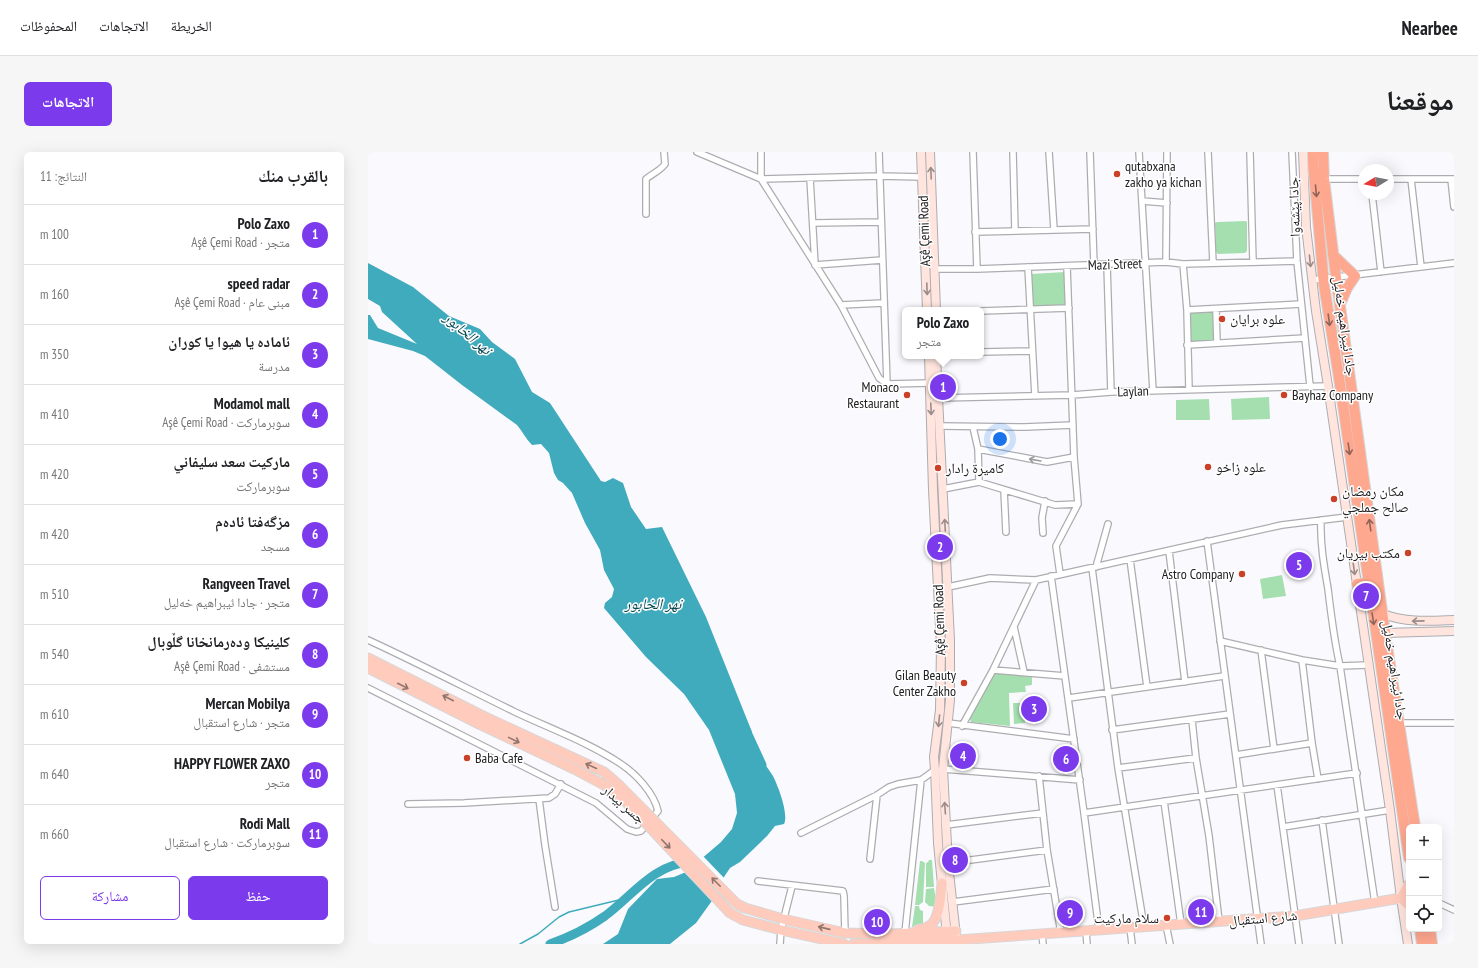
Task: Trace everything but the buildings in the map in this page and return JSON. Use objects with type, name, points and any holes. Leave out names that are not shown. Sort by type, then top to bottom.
[{"type":"highway","name":"جادا ئیبراهیم خەلیل","points":[[1313,152],[1324,279],[1368,583],[1398,748]]},
{"type":"highway","name":"جادا ئیبراهیم خەلیل","points":[[1323,152],[1324,179],[1333,255],[1385,633],[1400,723],[1398,748]]},
{"type":"highway","points":[[1333,255],[1355,276],[1347,288],[1340,304]]},
{"type":"highway","points":[[1356,584],[1368,583]]},
{"type":"highway","points":[[1398,748],[1403,778],[1414,824]]},
{"type":"highway","points":[[1403,778],[1406,824]]},
{"type":"highway","points":[[1420,932],[1422,944]]},
{"type":"highway","points":[[1430,932],[1432,944]]},
{"type":"main road","name":"Aşê Çemi Road","points":[[922,152],[927,307]]},
{"type":"main road","name":"Aşê Çemi Road","points":[[930,152],[936,307]]},
{"type":"main road","name":"جادا ئیبراهیم خەلیل","points":[[1303,152],[1306,227],[1312,280],[1390,810],[1408,944]]},
{"type":"main road","name":"Aşê Çemi Road","points":[[929,359],[933,490],[941,646],[940,710],[934,757],[942,883],[952,938]]},
{"type":"main road","name":"Aşê Çemi Road","points":[[936,359],[950,640],[950,700],[943,769],[948,863],[953,902],[952,938]]},
{"type":"main road","points":[[1383,614],[1397,620],[1454,620]]},
{"type":"main road","points":[[1385,633],[1454,631]]},
{"type":"main road","points":[[368,658],[481,720]]},
{"type":"main road","points":[[368,668],[481,720]]},
{"type":"main road","name":"جسر بيدار","points":[[481,720],[604,772],[612,778],[737,904],[745,908],[783,919]]},
{"type":"main road","name":"جسر بيدار","points":[[481,720],[604,785],[625,801],[730,913],[743,920],[781,930],[813,941],[844,944]]},
{"type":"main road","points":[[905,933],[920,930],[932,924],[938,909],[942,883]]},
{"type":"main road","points":[[1406,889],[1401,898],[1406,903]]},
{"type":"main road","name":"شارع استقبال","points":[[952,938],[1042,934],[1295,916],[1401,898]]},
{"type":"main road","points":[[783,919],[858,935],[905,933],[952,938]]},
{"type":"main road","points":[[852,944],[912,943],[952,938]]},
{"type":"street","points":[[646,214],[646,179],[653,173],[661,170],[666,164],[664,152]]},
{"type":"street","points":[[697,152],[761,179],[880,176],[922,177]]},
{"type":"street","points":[[761,152],[761,179],[841,305],[879,378],[887,384],[930,382]]},
{"type":"street","points":[[879,152],[883,303],[887,384]]},
{"type":"street","points":[[973,152],[977,269]]},
{"type":"street","points":[[1013,152],[1015,231]]},
{"type":"street","points":[[1049,152],[1054,230]]},
{"type":"street","points":[[1090,152],[1094,265]]},
{"type":"street","points":[[1139,152],[1152,391]]},
{"type":"street","points":[[1166,262],[1167,152]]},
{"type":"street","points":[[1208,152],[1213,262]]},
{"type":"street","points":[[1250,152],[1253,262]]},
{"type":"street","name":"جادا پێشەوا","points":[[1292,152],[1296,261],[1310,386]]},
{"type":"street","points":[[810,178],[815,265]]},
{"type":"street","points":[[1324,179],[1358,179]]},
{"type":"street","points":[[1394,179],[1453,180],[1454,207]]},
{"type":"street","points":[[1411,179],[1421,267]]},
{"type":"street","points":[[1373,200],[1381,272]]},
{"type":"street","points":[[1142,201],[1166,203]]},
{"type":"street","points":[[813,223],[881,222]]},
{"type":"street","points":[[975,232],[1093,229]]},
{"type":"street","points":[[815,265],[882,260]]},
{"type":"street","name":"Mazi Street","points":[[934,269],[977,269],[1166,262],[1183,264],[1213,262],[1296,261]]},
{"type":"street","points":[[1312,280],[1454,263]]},
{"type":"street","points":[[1183,264],[1187,310],[1189,390]]},
{"type":"street","points":[[1107,265],[1111,392]]},
{"type":"street","points":[[1060,574],[1056,546],[1078,504],[1074,457],[1067,266]]},
{"type":"street","points":[[1028,267],[1035,396]]},
{"type":"street","points":[[841,305],[883,303]]},
{"type":"street","points":[[1187,310],[1301,304]]},
{"type":"street","points":[[984,311],[1068,308]]},
{"type":"street","points":[[1216,309],[1217,343]]},
{"type":"street","points":[[1187,345],[1305,338]]},
{"type":"street","points":[[984,352],[1032,351]]},
{"type":"street","name":"Laylan","points":[[939,398],[1328,386]]},
{"type":"street","points":[[940,426],[973,427],[1073,425]]},
{"type":"street","points":[[973,427],[978,449],[979,482]]},
{"type":"street","points":[[978,449],[1047,462],[1074,457]]},
{"type":"street","points":[[943,489],[979,482],[1055,505],[1078,504]]},
{"type":"street","points":[[1004,490],[1006,532]]},
{"type":"street","points":[[1043,533],[1042,518],[1045,502]]},
{"type":"street","points":[[948,587],[990,578],[1036,580],[1282,525],[1347,517]]},
{"type":"street","points":[[1321,520],[1320,533],[1336,647],[1357,773],[1375,903]]},
{"type":"street","points":[[1108,524],[1094,567],[1112,730],[1144,926]]},
{"type":"street","points":[[1207,541],[1261,944]]},
{"type":"street","points":[[1169,551],[1185,682]]},
{"type":"street","points":[[1130,559],[1147,687]]},
{"type":"street","points":[[1051,576],[1066,676],[1099,930]]},
{"type":"street","points":[[962,726],[993,670],[1036,580]]},
{"type":"street","points":[[1014,626],[1024,672]]},
{"type":"street","points":[[368,640],[516,712],[586,744],[622,765],[640,780],[656,803],[658,811],[641,831],[630,830],[596,803],[561,784],[368,688]]},
{"type":"street","points":[[1220,641],[1302,660],[1340,666],[1368,664]]},
{"type":"street","points":[[1261,650],[1274,749]]},
{"type":"street","points":[[1302,660],[1318,779]]},
{"type":"street","points":[[993,670],[1066,676]]},
{"type":"street","points":[[1068,698],[1224,676]]},
{"type":"street","points":[[1112,730],[1230,714]]},
{"type":"street","points":[[1192,720],[1219,921]]},
{"type":"street","points":[[948,723],[962,726],[1074,739]]},
{"type":"street","points":[[1400,723],[1454,723]]},
{"type":"street","points":[[1236,755],[1312,742]]},
{"type":"street","points":[[1118,768],[1196,758]]},
{"type":"street","points":[[943,769],[1080,780]]},
{"type":"street","points":[[801,833],[877,795],[889,787],[921,780],[935,770]]},
{"type":"street","points":[[1084,813],[1357,773]]},
{"type":"street","points":[[1039,776],[1047,850],[1061,932]]},
{"type":"street","points":[[905,933],[921,780]]},
{"type":"street","points":[[408,804],[464,804],[549,798],[554,796],[561,784]]},
{"type":"street","points":[[1277,785],[1299,944]]},
{"type":"street","points":[[870,859],[877,795]]},
{"type":"street","points":[[539,799],[555,907]]},
{"type":"street","points":[[1164,801],[1181,924]]},
{"type":"street","points":[[1283,827],[1390,810]]},
{"type":"street","points":[[946,825],[1043,813]]},
{"type":"street","points":[[1322,820],[1339,944]]},
{"type":"street","points":[[948,863],[1047,850]]},
{"type":"street","points":[[758,881],[843,891],[845,933]]},
{"type":"street","points":[[780,944],[783,919],[792,886]]},
{"type":"street","points":[[953,902],[1054,889]]},
{"type":"street","points":[[1442,904],[1454,910]]},
{"type":"street","points":[[1166,925],[1170,944]]},
{"type":"street","points":[[1130,928],[1132,944]]},
{"type":"street","points":[[1086,931],[1087,944]]},
{"type":"street","points":[[1042,934],[1043,944]]},
{"type":"green space","points":[[1246,221],[1247,251],[1245,253],[1218,254],[1216,252],[1215,223]]},
{"type":"green space","points":[[1065,272],[1066,307],[1032,308],[1031,274]]},
{"type":"green space","points":[[1215,311],[1215,341],[1190,342],[1189,313]]},
{"type":"green space","points":[[1269,397],[1270,419],[1232,420],[1231,399]]},
{"type":"green space","points":[[1209,399],[1210,420],[1176,420],[1176,400]]},
{"type":"green space","points":[[1282,575],[1286,596],[1263,599],[1260,579]]},
{"type":"green space","points":[[993,673],[1032,675],[1032,685],[1025,686],[1026,692],[1009,693],[1010,726],[971,722],[970,719]]},
{"type":"green space","points":[[1013,703],[1024,703],[1025,723],[1014,724]]},
{"type":"green space","points":[[929,860],[932,860],[934,887],[926,887],[926,863]]},
{"type":"green space","points":[[920,861],[925,863],[923,902],[919,905],[915,905]]},
{"type":"green space","points":[[934,888],[937,907],[929,906],[925,902],[926,889]]},
{"type":"green space","points":[[915,906],[919,906],[920,910],[923,911],[923,926],[912,927]]},
{"type":"water","name":"نهر الخابور","points":[[368,263],[413,287],[449,316],[480,329],[492,342],[515,359],[532,392],[550,403],[601,481],[605,482],[613,478],[623,483],[631,507],[646,529],[662,527],[706,617],[752,732],[749,743],[773,776],[778,786],[784,807],[785,819],[784,824],[775,826],[767,836],[740,862],[730,868],[724,877],[719,891],[696,923],[670,944],[603,944],[618,934],[628,909],[657,879],[674,877],[686,872],[721,842],[732,829],[737,813],[735,794],[709,730],[684,694],[646,657],[604,608],[605,603],[612,597],[614,589],[604,570],[600,550],[585,523],[572,493],[563,483],[558,480],[554,473],[549,453],[541,444],[532,445],[517,425],[425,356],[413,351],[368,339],[368,315],[370,315],[378,328],[417,344],[382,312],[380,306],[368,299]]},
{"type":"pier","points":[[702,855],[726,880],[714,903],[683,871]]},
{"type":"waterway","name":"نهر الخابور","points":[[745,728],[762,765]]},
{"type":"waterway","name":"نهر الخابور","points":[[550,944],[579,932],[599,920],[654,875],[664,869],[676,864],[689,862]]},
{"type":"waterway","points":[[520,944],[538,934],[559,917],[569,912],[627,898]]},
{"type":"place","name":"qutabxana zakho ya kichan","points":[[1117,174]]},
{"type":"place","name":"علوه برايان","points":[[1222,319]]},
{"type":"place","name":"Polo Zaxo","points":[[943,387]]},
{"type":"place","name":"Monaco Restaurant","points":[[907,395]]},
{"type":"place","name":"Bayhaz Company","points":[[1284,395]]},
{"type":"place","name":"علوه زاخو","points":[[1208,467]]},
{"type":"place","name":"كاميرة رادار","points":[[938,468]]},
{"type":"place","name":"مكان رمضان صالح جملجي","points":[[1334,499]]},
{"type":"place","name":"speed radar","points":[[940,547]]},
{"type":"place","name":"مكتب بيريان","points":[[1408,553]]},
{"type":"place","name":"ماركيت سعد سليفاني","points":[[1299,565]]},
{"type":"place","name":"Astro Company","points":[[1242,574]]},
{"type":"place","name":"Rangveen Travel","points":[[1366,596]]},
{"type":"place","name":"Gilan Beauty Center Zakho","points":[[964,683]]},
{"type":"place","name":"ئاماده یا هیوا یا کوران","points":[[1034,709]]},
{"type":"place","name":"Modamol mall","points":[[963,756]]},
{"type":"place","name":"Baba Cafe","points":[[467,758]]},
{"type":"place","name":"مزگەفتا ئادەم","points":[[1066,759]]},
{"type":"place","name":"کلینیکا ودەرمانخانا گڵوبال","points":[[955,860]]},
{"type":"place","name":"Rodi Mall","points":[[1201,912]]},
{"type":"place","name":"Mercan Mobilya","points":[[1070,913]]},
{"type":"place","name":"سلام ماركيت","points":[[1167,918]]},
{"type":"place","name":"HAPPY FLOWER ZAXO","points":[[877,922]]}]
